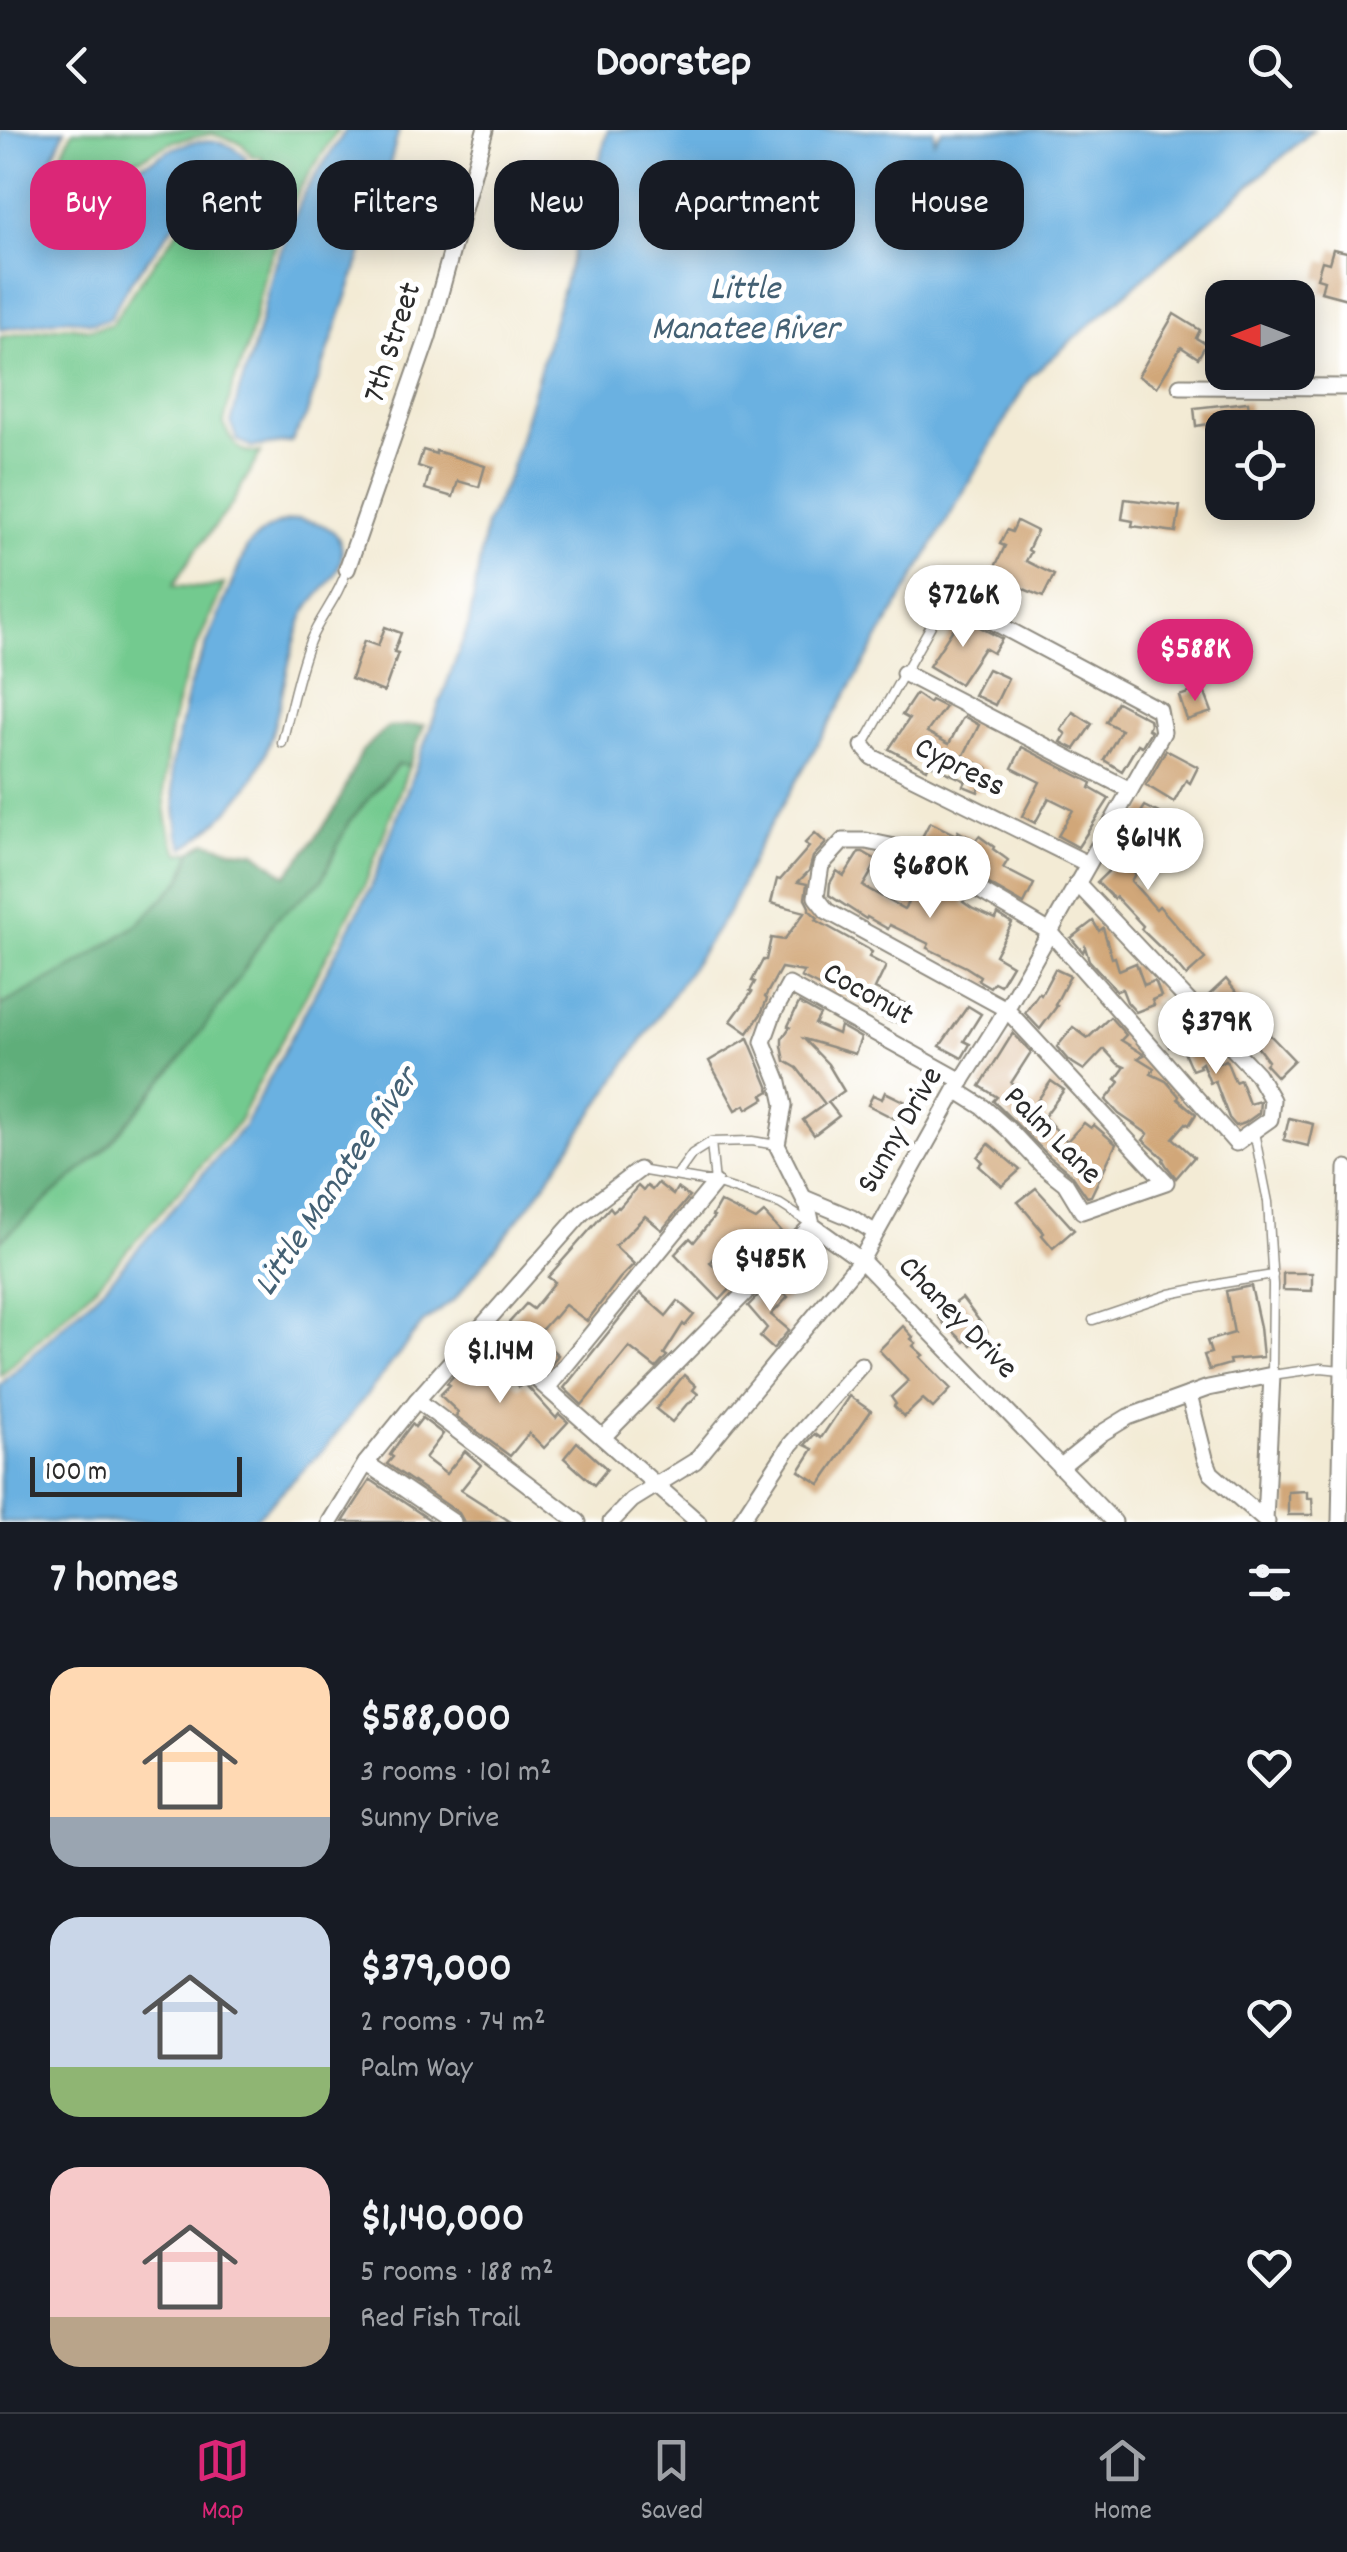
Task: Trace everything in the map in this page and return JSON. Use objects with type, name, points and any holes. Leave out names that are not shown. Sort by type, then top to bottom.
[{"type":"street","name":"7th Street","points":[[347,569],[428,337],[485,130]]},
{"type":"street","points":[[1180,386],[1347,386]]},
{"type":"street","name":"Sunny Drive","points":[[610,1522],[632,1500],[695,1460],[861,1260],[1163,732],[1159,710],[956,602]]},
{"type":"street","points":[[904,672],[1130,790]]},
{"type":"street","name":"Cypress","points":[[863,746],[872,757],[1088,864]]},
{"type":"street","points":[[1006,1008],[827,911],[816,897],[821,865],[843,841],[866,841],[900,848],[958,877],[1050,932],[1236,1143],[1270,1120],[1272,1100],[1258,1074],[1078,883]]},
{"type":"street","name":"Coconut","points":[[777,1145],[784,1105],[762,1042],[789,985],[959,1085]]},
{"type":"street","name":"Palm Lane","points":[[959,1085],[1064,1184],[1082,1211],[1166,1182],[1006,1008]]},
{"type":"street","points":[[603,1437],[812,1225],[804,1198],[777,1145]]},
{"type":"street","points":[[1340,1522],[1347,1168]]},
{"type":"street","points":[[330,1522],[366,1463],[417,1400],[582,1213],[640,1170]]},
{"type":"street","points":[[548,1387],[715,1182]]},
{"type":"street","points":[[804,1198],[876,1233]]},
{"type":"street","name":"Chaney Drive","points":[[812,1225],[861,1260],[1114,1522]]},
{"type":"street","points":[[480,1330],[698,1522]]},
{"type":"street","points":[[740,1522],[791,1444],[861,1366]]},
{"type":"street","points":[[1060,1467],[1128,1417],[1237,1380],[1272,1375],[1266,1521]]},
{"type":"street","points":[[1189,1395],[1212,1472],[1266,1521]]},
{"type":"street","points":[[417,1400],[578,1522]]},
{"type":"street","points":[[366,1463],[453,1522]]},
{"type":"lane","points":[[282,743],[310,642],[340,590],[347,569]]},
{"type":"lane","points":[[863,746],[938,613],[956,602]]},
{"type":"lane","points":[[1254,1132],[1268,1202],[1272,1375],[1322,1368],[1344,1370]]},
{"type":"lane","points":[[677,1175],[692,1154],[711,1142],[777,1145]]},
{"type":"lane","points":[[711,1142],[715,1182]]},
{"type":"lane","points":[[640,1170],[715,1182],[780,1204],[812,1225]]},
{"type":"lane","points":[[1093,1320],[1170,1294],[1272,1276]]},
{"type":"green space","points":[[73,130],[338,130],[297,193],[297,160],[253,157],[241,143],[212,134],[175,141],[132,160],[59,160]]},
{"type":"green space","points":[[166,247],[166,250],[274,250],[224,424],[242,450],[261,452],[230,507],[173,586],[205,588],[224,584],[186,673],[165,771],[171,836],[180,854],[192,851],[182,879],[137,925],[75,966],[0,1006],[0,337],[66,326],[92,329],[112,324]]},
{"type":"green space","points":[[424,725],[409,766],[398,764],[348,823],[322,880],[274,921],[181,1059],[105,1149],[0,1241],[0,1006],[75,966],[137,925],[182,879],[192,851],[206,842],[255,852],[286,876],[336,808],[362,751],[388,727]]},
{"type":"green space","points":[[399,763],[409,766],[365,885],[237,1124],[101,1281],[0,1376],[0,1241],[105,1149],[181,1059],[274,921],[322,880],[348,823]]},
{"type":"water","points":[[0,130],[65,130],[51,160],[30,160],[30,250],[146,250],[146,162],[174,148],[213,141],[231,146],[246,158],[166,160],[166,236],[127,287],[109,319],[93,323],[66,319],[0,330]]},
{"type":"water","points":[[346,130],[399,130],[391,160],[326,160]]},
{"type":"water","name":"Little Manatee River","points":[[608,130],[934,130],[934,141],[942,130],[1313,130],[1030,377],[758,847],[730,910],[536,1197],[455,1299],[423,1323],[326,1447],[252,1522],[0,1522],[0,1385],[106,1285],[244,1126],[371,887],[469,624],[486,525],[510,474],[574,250],[619,250],[619,160],[599,160]]},
{"type":"water","points":[[317,174],[317,250],[363,250],[306,416],[291,442],[252,447],[237,440],[231,424],[273,271],[281,250],[297,250],[297,211]]},
{"type":"water","points":[[299,519],[335,533],[341,545],[339,566],[303,617],[270,740],[258,770],[230,808],[184,848],[178,835],[171,769],[189,687],[247,547],[270,528]]},
{"type":"building","points":[[1333,249],[1347,252],[1347,299],[1321,292],[1324,280],[1317,278],[1322,261],[1329,263]]},
{"type":"building","points":[[1174,314],[1200,330],[1196,338],[1205,346],[1198,358],[1181,347],[1157,387],[1138,376]]},
{"type":"building","points":[[1248,402],[1249,410],[1205,410],[1205,424],[1196,426],[1194,408]]},
{"type":"building","points":[[423,450],[485,466],[479,487],[458,481],[453,497],[425,489],[430,470],[418,466]]},
{"type":"building","points":[[1125,499],[1180,506],[1176,532],[1132,526],[1133,521],[1122,519]]},
{"type":"building","points":[[1017,521],[1037,531],[1026,561],[1054,575],[1043,597],[1007,582],[1009,578],[993,571],[1005,546],[1000,544]]},
{"type":"building","points":[[961,617],[1002,639],[993,653],[984,648],[960,684],[929,666]]},
{"type":"building","points":[[385,627],[401,633],[384,692],[351,679],[364,641],[378,646]]},
{"type":"building","points":[[988,669],[1008,678],[995,705],[974,695]]},
{"type":"building","points":[[1203,688],[1212,712],[1187,720],[1179,696]]},
{"type":"building","points":[[916,694],[945,707],[927,732],[949,744],[965,717],[979,725],[963,757],[988,768],[978,792],[963,786],[966,781],[929,764],[927,769],[889,749],[909,719],[902,715]]},
{"type":"building","points":[[1117,702],[1149,719],[1151,731],[1122,771],[1104,760],[1121,730],[1106,722]]},
{"type":"building","points":[[1073,712],[1092,724],[1075,749],[1061,742],[1066,734],[1061,730]]},
{"type":"building","points":[[1022,747],[1092,783],[1090,788],[1109,799],[1078,847],[1058,836],[1073,810],[1049,798],[1035,823],[1022,816],[1040,782],[1012,768]]},
{"type":"building","points":[[1166,750],[1198,767],[1174,802],[1146,785]]},
{"type":"building","points":[[1145,806],[1167,817],[1131,881],[1156,909],[1159,906],[1205,959],[1186,976],[1116,897],[1097,882],[1121,859],[1116,856],[1118,848]]},
{"type":"building","points":[[930,822],[975,841],[979,836],[994,847],[1008,860],[1003,868],[1034,884],[1024,904],[920,841]]},
{"type":"building","points":[[815,833],[826,843],[798,882],[807,884],[805,899],[809,910],[816,920],[872,952],[869,957],[886,966],[875,989],[910,1006],[900,1024],[891,1022],[844,995],[842,998],[801,977],[804,972],[781,968],[748,1033],[731,1021],[752,992],[752,981],[766,960],[771,938],[784,940],[805,912],[771,903],[777,879],[809,847],[805,843]]},
{"type":"building","points":[[859,852],[878,861],[863,886],[904,909],[922,880],[947,896],[952,889],[973,909],[996,919],[998,914],[1012,923],[995,955],[1012,965],[1000,985],[994,982],[990,987],[966,967],[927,948],[929,944],[890,925],[888,929],[866,919],[829,895],[837,871],[844,876]]},
{"type":"building","points":[[1093,921],[1099,931],[1103,928],[1119,970],[1136,963],[1144,985],[1156,983],[1161,996],[1152,1000],[1154,1005],[1136,1012],[1122,989],[1117,991],[1089,960],[1085,947],[1083,952],[1071,938]]},
{"type":"building","points":[[1055,969],[1070,976],[1057,1006],[1040,1029],[1025,1013],[1041,995]]},
{"type":"building","points":[[1226,979],[1294,1060],[1277,1077],[1243,1028],[1239,1031],[1209,995]]},
{"type":"building","points":[[799,1003],[820,1015],[815,1024],[838,1034],[840,1026],[861,1038],[855,1054],[804,1039],[828,1064],[844,1091],[828,1102],[839,1116],[814,1135],[803,1120],[825,1104],[797,1068],[785,1061],[782,1046]]},
{"type":"building","points":[[968,1006],[981,1014],[964,1041],[970,1044],[962,1058],[940,1046]]},
{"type":"building","points":[[1110,1017],[1126,1035],[1121,1040],[1144,1055],[1138,1058],[1154,1068],[1151,1074],[1166,1081],[1178,1099],[1196,1114],[1173,1138],[1194,1157],[1176,1178],[1164,1158],[1143,1140],[1148,1134],[1106,1100],[1120,1082],[1116,1079],[1125,1067],[1104,1049],[1084,1070],[1057,1047],[1073,1027],[1088,1038]]},
{"type":"building","points":[[1185,1025],[1194,1049],[1207,1043],[1216,1064],[1226,1060],[1235,1082],[1240,1080],[1249,1104],[1260,1101],[1259,1113],[1236,1126],[1202,1063],[1192,1070],[1180,1043],[1169,1047],[1164,1033]]},
{"type":"building","points":[[1013,1033],[1031,1052],[1011,1083],[1033,1107],[1051,1081],[1064,1090],[1044,1117],[1067,1141],[1084,1123],[1091,1128],[1094,1125],[1116,1144],[1091,1196],[1087,1197],[1072,1175],[993,1101],[997,1097],[980,1086]]},
{"type":"building","points":[[748,1038],[770,1091],[747,1109],[745,1105],[736,1110],[709,1061]]},
{"type":"building","points":[[885,1092],[916,1107],[907,1125],[868,1105],[873,1095],[882,1099]]},
{"type":"building","points":[[1289,1118],[1313,1124],[1308,1146],[1284,1140]]},
{"type":"building","points":[[989,1144],[1020,1170],[1002,1186],[979,1166],[983,1162],[978,1157]]},
{"type":"building","points":[[658,1183],[673,1195],[677,1188],[689,1197],[662,1230],[645,1216],[615,1246],[634,1264],[587,1321],[565,1305],[536,1336],[558,1355],[544,1370],[503,1334],[507,1325],[526,1304],[533,1309],[555,1282],[548,1277],[610,1207],[613,1211],[619,1208],[638,1186],[643,1191],[647,1186],[652,1190]]},
{"type":"building","points":[[1036,1188],[1074,1230],[1053,1248],[1018,1202]]},
{"type":"building","points":[[720,1202],[756,1220],[764,1213],[785,1236],[752,1262],[729,1239],[710,1262],[734,1285],[720,1300],[675,1254],[690,1238],[694,1242],[714,1217]]},
{"type":"building","points":[[1283,1273],[1312,1273],[1312,1291],[1283,1290]]},
{"type":"building","points":[[772,1281],[788,1297],[771,1315],[789,1330],[773,1349],[760,1337],[767,1328],[748,1306]]},
{"type":"building","points":[[1251,1286],[1263,1357],[1229,1360],[1230,1364],[1209,1370],[1204,1355],[1211,1353],[1207,1341],[1234,1333],[1226,1291]]},
{"type":"building","points":[[640,1293],[666,1316],[678,1301],[694,1315],[683,1324],[664,1354],[667,1356],[656,1368],[629,1347],[582,1405],[564,1388]]},
{"type":"building","points":[[962,1298],[987,1331],[971,1345],[948,1329],[938,1316]]},
{"type":"building","points":[[903,1326],[916,1343],[913,1346],[923,1355],[920,1357],[951,1389],[933,1408],[923,1399],[904,1417],[891,1397],[908,1381],[879,1350]]},
{"type":"building","points":[[485,1349],[500,1362],[496,1367],[519,1387],[524,1383],[556,1418],[559,1414],[568,1422],[544,1448],[529,1433],[510,1456],[456,1416],[458,1412],[440,1395],[473,1355],[477,1358]]},
{"type":"building","points":[[684,1375],[696,1386],[693,1390],[698,1394],[672,1422],[656,1409]]},
{"type":"building","points":[[849,1396],[871,1411],[820,1484],[799,1471],[813,1449],[805,1445],[815,1434],[821,1438]]},
{"type":"building","points":[[422,1418],[443,1434],[425,1458],[446,1474],[465,1451],[481,1465],[461,1490],[511,1522],[464,1522],[459,1513],[387,1464],[402,1437]]},
{"type":"building","points":[[577,1442],[607,1469],[594,1485],[564,1458]]},
{"type":"building","points":[[370,1480],[374,1482],[433,1522],[343,1522]]},
{"type":"building","points":[[1307,1491],[1307,1498],[1312,1498],[1313,1515],[1288,1515],[1288,1492]]}]
